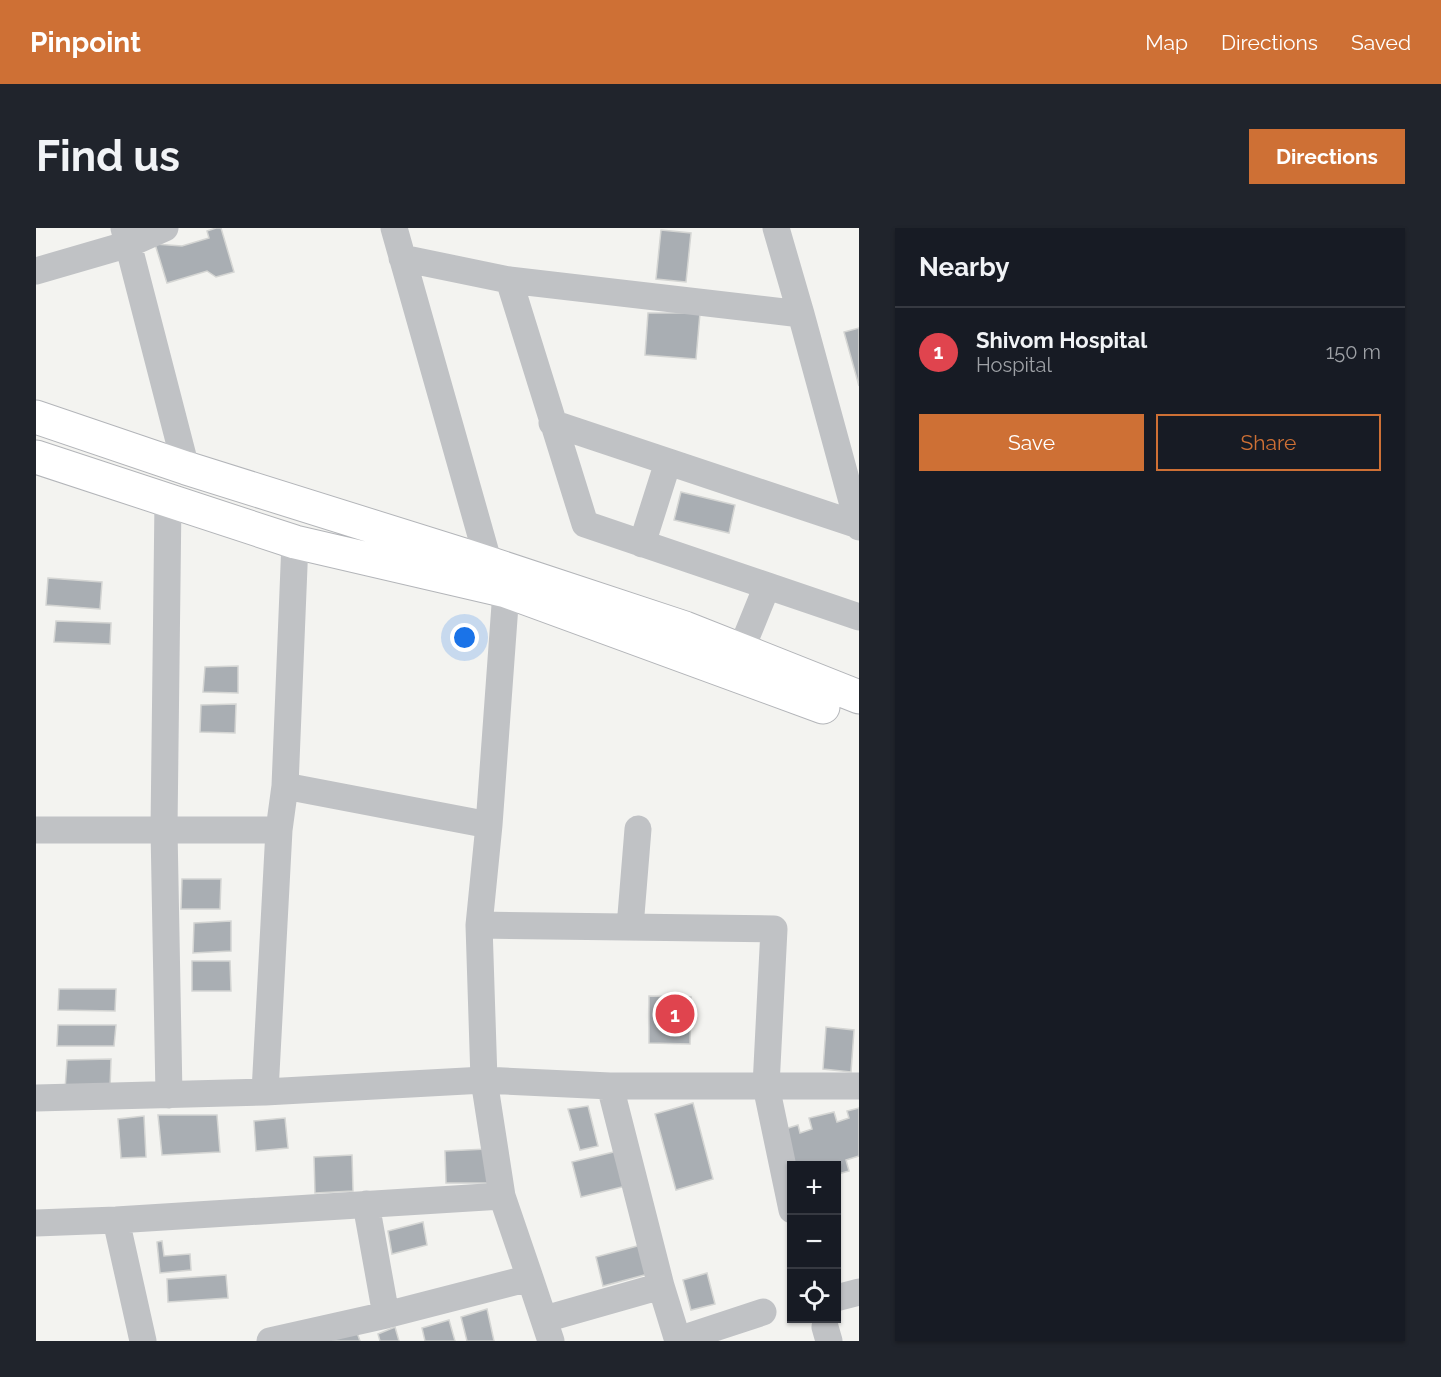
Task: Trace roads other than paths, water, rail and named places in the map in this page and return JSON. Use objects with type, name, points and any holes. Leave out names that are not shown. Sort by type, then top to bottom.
[{"type":"main road","points":[[36,417],[186,468],[494,580],[859,719]]},
{"type":"main road","points":[[36,457],[295,542],[494,580],[685,628],[859,697]]},
{"type":"street","points":[[36,271],[126,236],[165,228]]},
{"type":"street","points":[[394,228],[494,580],[489,825],[479,925],[484,1080],[502,1196],[548,1330],[661,1286]]},
{"type":"street","points":[[776,228],[859,526]]},
{"type":"street","points":[[126,236],[186,468]]},
{"type":"street","points":[[402,258],[509,280],[801,314]]},
{"type":"street","points":[[509,280],[585,524],[859,617]]},
{"type":"street","points":[[552,423],[859,526]]},
{"type":"street","points":[[642,544],[668,462]]},
{"type":"street","points":[[168,500],[164,830],[170,1095]]},
{"type":"street","points":[[265,1092],[279,830],[285,786],[295,542]]},
{"type":"street","points":[[741,650],[767,586]]},
{"type":"street","points":[[285,786],[489,825]]},
{"type":"street","points":[[630,927],[638,829]]},
{"type":"street","points":[[36,830],[279,830]]},
{"type":"street","points":[[479,925],[774,929],[766,1086],[787,1186]]},
{"type":"street","points":[[36,1098],[265,1092],[484,1080],[610,1086],[859,1086]]},
{"type":"street","points":[[610,1086],[661,1286],[678,1341],[763,1312]]},
{"type":"street","points":[[36,1223],[502,1196]]},
{"type":"street","points":[[366,1204],[386,1315]]},
{"type":"street","points":[[116,1220],[143,1341]]},
{"type":"street","points":[[270,1341],[386,1315],[530,1278]]},
{"type":"street","points":[[841,1297],[859,1292]]},
{"type":"place","name":"Shivom Hospital","points":[[675,1014]]}]
